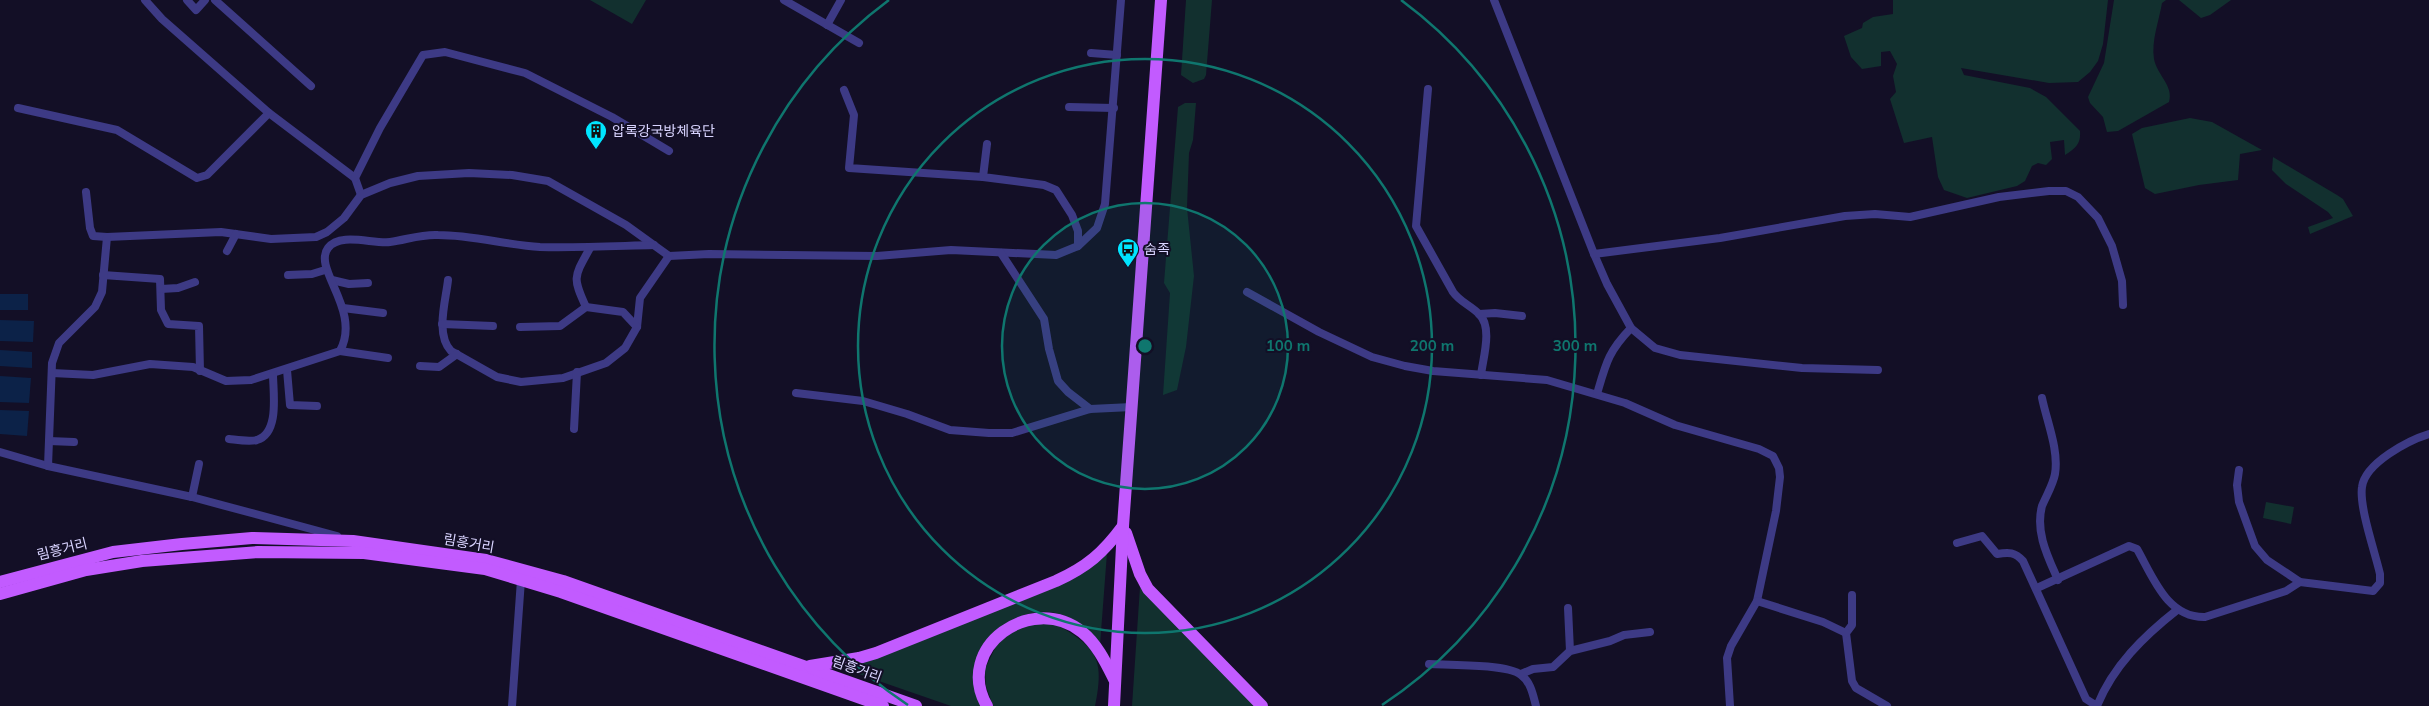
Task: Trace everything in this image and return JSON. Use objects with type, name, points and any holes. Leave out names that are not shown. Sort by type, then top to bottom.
[{"type":"main road","points":[[1114,706],[1123,526],[1161,0]]},
{"type":"main road","points":[[807,666],[859,658],[876,653],[1056,581],[1098,557],[1123,526]]},
{"type":"main road","points":[[1123,526],[1140,574],[1148,589],[1262,706]]},
{"type":"main road","name":"림흥거리","points":[[0,582],[113,552],[252,538],[353,541],[495,562],[563,581],[916,706]]},
{"type":"main road","name":"림흥거리","points":[[0,594],[86,570],[133,562],[258,552],[364,553],[485,570],[521,580],[883,706]]},
{"type":"main road","points":[[986,706],[979,687],[979,671],[989,645],[1000,633],[1013,625],[1030,619],[1049,618],[1067,623],[1082,632],[1092,642],[1114,679]]},
{"type":"street","points":[[145,0],[162,19],[269,113],[355,178],[361,195]]},
{"type":"street","points":[[187,0],[196,10],[205,0]]},
{"type":"street","points":[[215,0],[311,86]]},
{"type":"street","points":[[784,0],[859,43]]},
{"type":"street","points":[[827,25],[841,0]]},
{"type":"street","points":[[86,192],[90,228],[93,236],[198,233],[236,234],[271,239],[316,237],[327,232],[344,218],[361,195],[390,182],[418,176],[468,173],[512,174],[548,182],[596,207],[669,256],[710,254],[877,256],[951,250],[1056,255],[1078,246],[1090,236],[1102,219],[1114,108],[1121,0]]},
{"type":"street","points":[[1494,0],[1594,254],[1607,284],[1631,328],[1655,348],[1680,355],[1802,368],[1878,370]]},
{"type":"street","points":[[355,178],[380,128],[423,55],[445,52],[525,73],[612,117],[669,151]]},
{"type":"street","points":[[1091,53],[1117,55]]},
{"type":"street","points":[[1428,88],[1416,226],[1452,292],[1459,300],[1479,314],[1485,322],[1486,330],[1481,375]]},
{"type":"street","points":[[844,90],[854,115],[849,168],[983,177],[1044,184],[1056,190],[1072,215],[1078,231],[1078,246]]},
{"type":"street","points":[[1069,107],[1114,108]]},
{"type":"street","points":[[18,108],[117,130],[197,178],[207,176],[269,113]]},
{"type":"street","points":[[983,177],[987,144]]},
{"type":"street","points":[[1594,254],[1720,238],[1845,216],[1875,214],[1910,217],[1999,196],[2066,191],[2078,196],[2098,218],[2112,246],[2122,281],[2123,305]]},
{"type":"street","points":[[227,251],[236,234]]},
{"type":"street","points":[[340,351],[344,343],[346,314],[332,280],[325,270],[323,259],[328,247],[340,240],[389,242],[438,234],[532,246],[590,248],[654,245]]},
{"type":"street","points":[[48,466],[52,363],[59,343],[95,307],[102,292],[102,275],[107,237]]},
{"type":"street","points":[[586,307],[576,287],[575,274],[590,248]]},
{"type":"street","points":[[1001,253],[1044,319],[1049,348],[1058,381],[1068,392],[1090,409]]},
{"type":"street","points":[[448,280],[442,324],[446,345],[457,354],[497,377],[521,382],[563,378],[606,363],[625,348],[637,327],[640,298],[669,256]]},
{"type":"street","points":[[288,275],[312,274],[325,270]]},
{"type":"street","points":[[102,275],[160,279],[161,310],[168,324],[199,326],[200,370]]},
{"type":"street","points":[[332,280],[349,284],[368,283]]},
{"type":"street","points":[[161,289],[178,288],[195,282]]},
{"type":"street","points":[[1247,292],[1319,332],[1372,357],[1405,366],[1547,380],[1597,394],[1676,424],[1759,449],[1773,456],[1779,468],[1780,477],[1757,601],[1731,646],[1728,658],[1730,706]]},
{"type":"street","points":[[520,327],[560,326],[586,307],[623,312],[637,327]]},
{"type":"street","points":[[344,308],[383,313]]},
{"type":"street","points":[[1479,314],[1495,313],[1522,316]]},
{"type":"street","points":[[442,324],[493,326]]},
{"type":"street","points":[[1597,394],[1607,358],[1617,343],[1631,328]]},
{"type":"street","points":[[52,373],[93,375],[150,364],[192,367],[226,381],[251,380],[287,370],[340,351],[388,358]]},
{"type":"street","points":[[420,366],[439,367],[457,354]]},
{"type":"street","points":[[287,370],[290,405],[317,406]]},
{"type":"street","points":[[574,429],[577,372]]},
{"type":"street","points":[[229,439],[256,440],[265,436],[272,423],[273,374]]},
{"type":"street","points":[[796,393],[863,401],[907,414],[950,430],[988,433],[1012,433],[1090,409],[1132,407]]},
{"type":"street","points":[[2042,398],[2055,463],[2055,476],[2042,507],[2039,521],[2042,538],[2058,580]]},
{"type":"street","points":[[2239,470],[2239,502],[2255,546],[2267,560],[2300,582],[2373,591],[2378,588],[2380,574],[2362,497],[2362,486],[2371,471],[2390,452],[2413,438],[2429,434]]},
{"type":"street","points":[[49,441],[74,442]]},
{"type":"street","points":[[0,452],[48,466],[192,497],[353,541]]},
{"type":"street","points":[[192,497],[199,464]]},
{"type":"street","points":[[1957,543],[1982,536],[1997,554],[2007,552],[2017,554],[2037,588],[2086,699],[2097,706],[2102,694],[2133,649],[2148,632],[2177,610]]},
{"type":"street","points":[[2037,588],[2130,546],[2138,549],[2167,600],[2177,610],[2195,618],[2205,617],[2286,591],[2300,582]]},
{"type":"street","points":[[512,706],[521,580]]},
{"type":"street","points":[[1852,595],[1852,625],[1846,633],[1852,682],[1856,688],[1887,706]]},
{"type":"street","points":[[1757,601],[1823,622],[1846,633]]},
{"type":"street","points":[[1568,608],[1570,651]]},
{"type":"street","points":[[1429,664],[1498,668],[1521,674],[1533,669],[1553,667],[1570,651],[1610,641],[1624,635],[1650,632]]},
{"type":"street","points":[[1521,674],[1530,686],[1536,706]]},
{"type":"green space","points":[[590,0],[646,0],[632,24]]},
{"type":"green space","points":[[1186,0],[1212,0],[1206,75],[1204,79],[1193,83],[1181,75]]},
{"type":"green space","points":[[1893,0],[2108,0],[2103,44],[2098,61],[2090,72],[2078,82],[2049,83],[1961,68],[1964,75],[2030,88],[2046,97],[2080,131],[2080,139],[2077,145],[2065,155],[2064,140],[2050,142],[2052,159],[2046,165],[2038,163],[2032,166],[2025,181],[2017,186],[1967,198],[1944,190],[1938,177],[1932,137],[1904,143],[1890,99],[1896,92],[1893,76],[1897,64],[1890,51],[1881,52],[1881,66],[1862,69],[1851,57],[1844,36],[1862,28],[1863,23],[1873,17],[1893,14]]},
{"type":"green space","points":[[2114,0],[2166,0],[2162,3],[2154,38],[2153,52],[2156,65],[2170,96],[2169,102],[2118,131],[2107,132],[2103,117],[2090,103],[2088,97],[2104,63]]},
{"type":"green space","points":[[2179,0],[2231,0],[2210,15],[2201,18]]},
{"type":"green space","points":[[1185,103],[1196,103],[1193,140],[1189,153],[1187,208],[1194,276],[1186,347],[1177,390],[1163,395],[1170,293],[1164,283],[1178,107]]},
{"type":"green space","points":[[2190,118],[2212,122],[2262,150],[2240,154],[2238,180],[2199,185],[2155,194],[2145,188],[2132,134],[2142,128]]},
{"type":"green space","points":[[2273,157],[2343,199],[2353,216],[2310,234],[2308,227],[2333,218],[2328,212],[2286,184],[2272,170]]},
{"type":"green space","points":[[2266,502],[2294,507],[2291,524],[2263,518]]},
{"type":"green space","points":[[1107,553],[1100,645],[1076,623],[1057,613],[1036,612],[1005,624],[989,638],[982,706],[951,706],[847,670],[844,667],[877,657]]},
{"type":"green space","points":[[1140,587],[1256,706],[1132,706]]},
{"type":"green space","points":[[1054,623],[1080,639],[1094,655],[1099,676],[1095,706],[993,706],[986,686],[985,669],[997,644],[1022,625]]},
{"type":"water","points":[[0,294],[28,294],[28,310],[0,310]]},
{"type":"water","points":[[0,320],[34,321],[33,342],[0,341]]},
{"type":"water","points":[[0,350],[32,352],[32,368],[0,366]]},
{"type":"water","points":[[0,376],[31,378],[29,403],[0,402]]},
{"type":"water","points":[[0,410],[29,411],[27,436],[0,434]]},
{"type":"place","name":"압록강국방체육단","points":[[596,150]]},
{"type":"place","name":"숨족","points":[[1128,268]]}]
